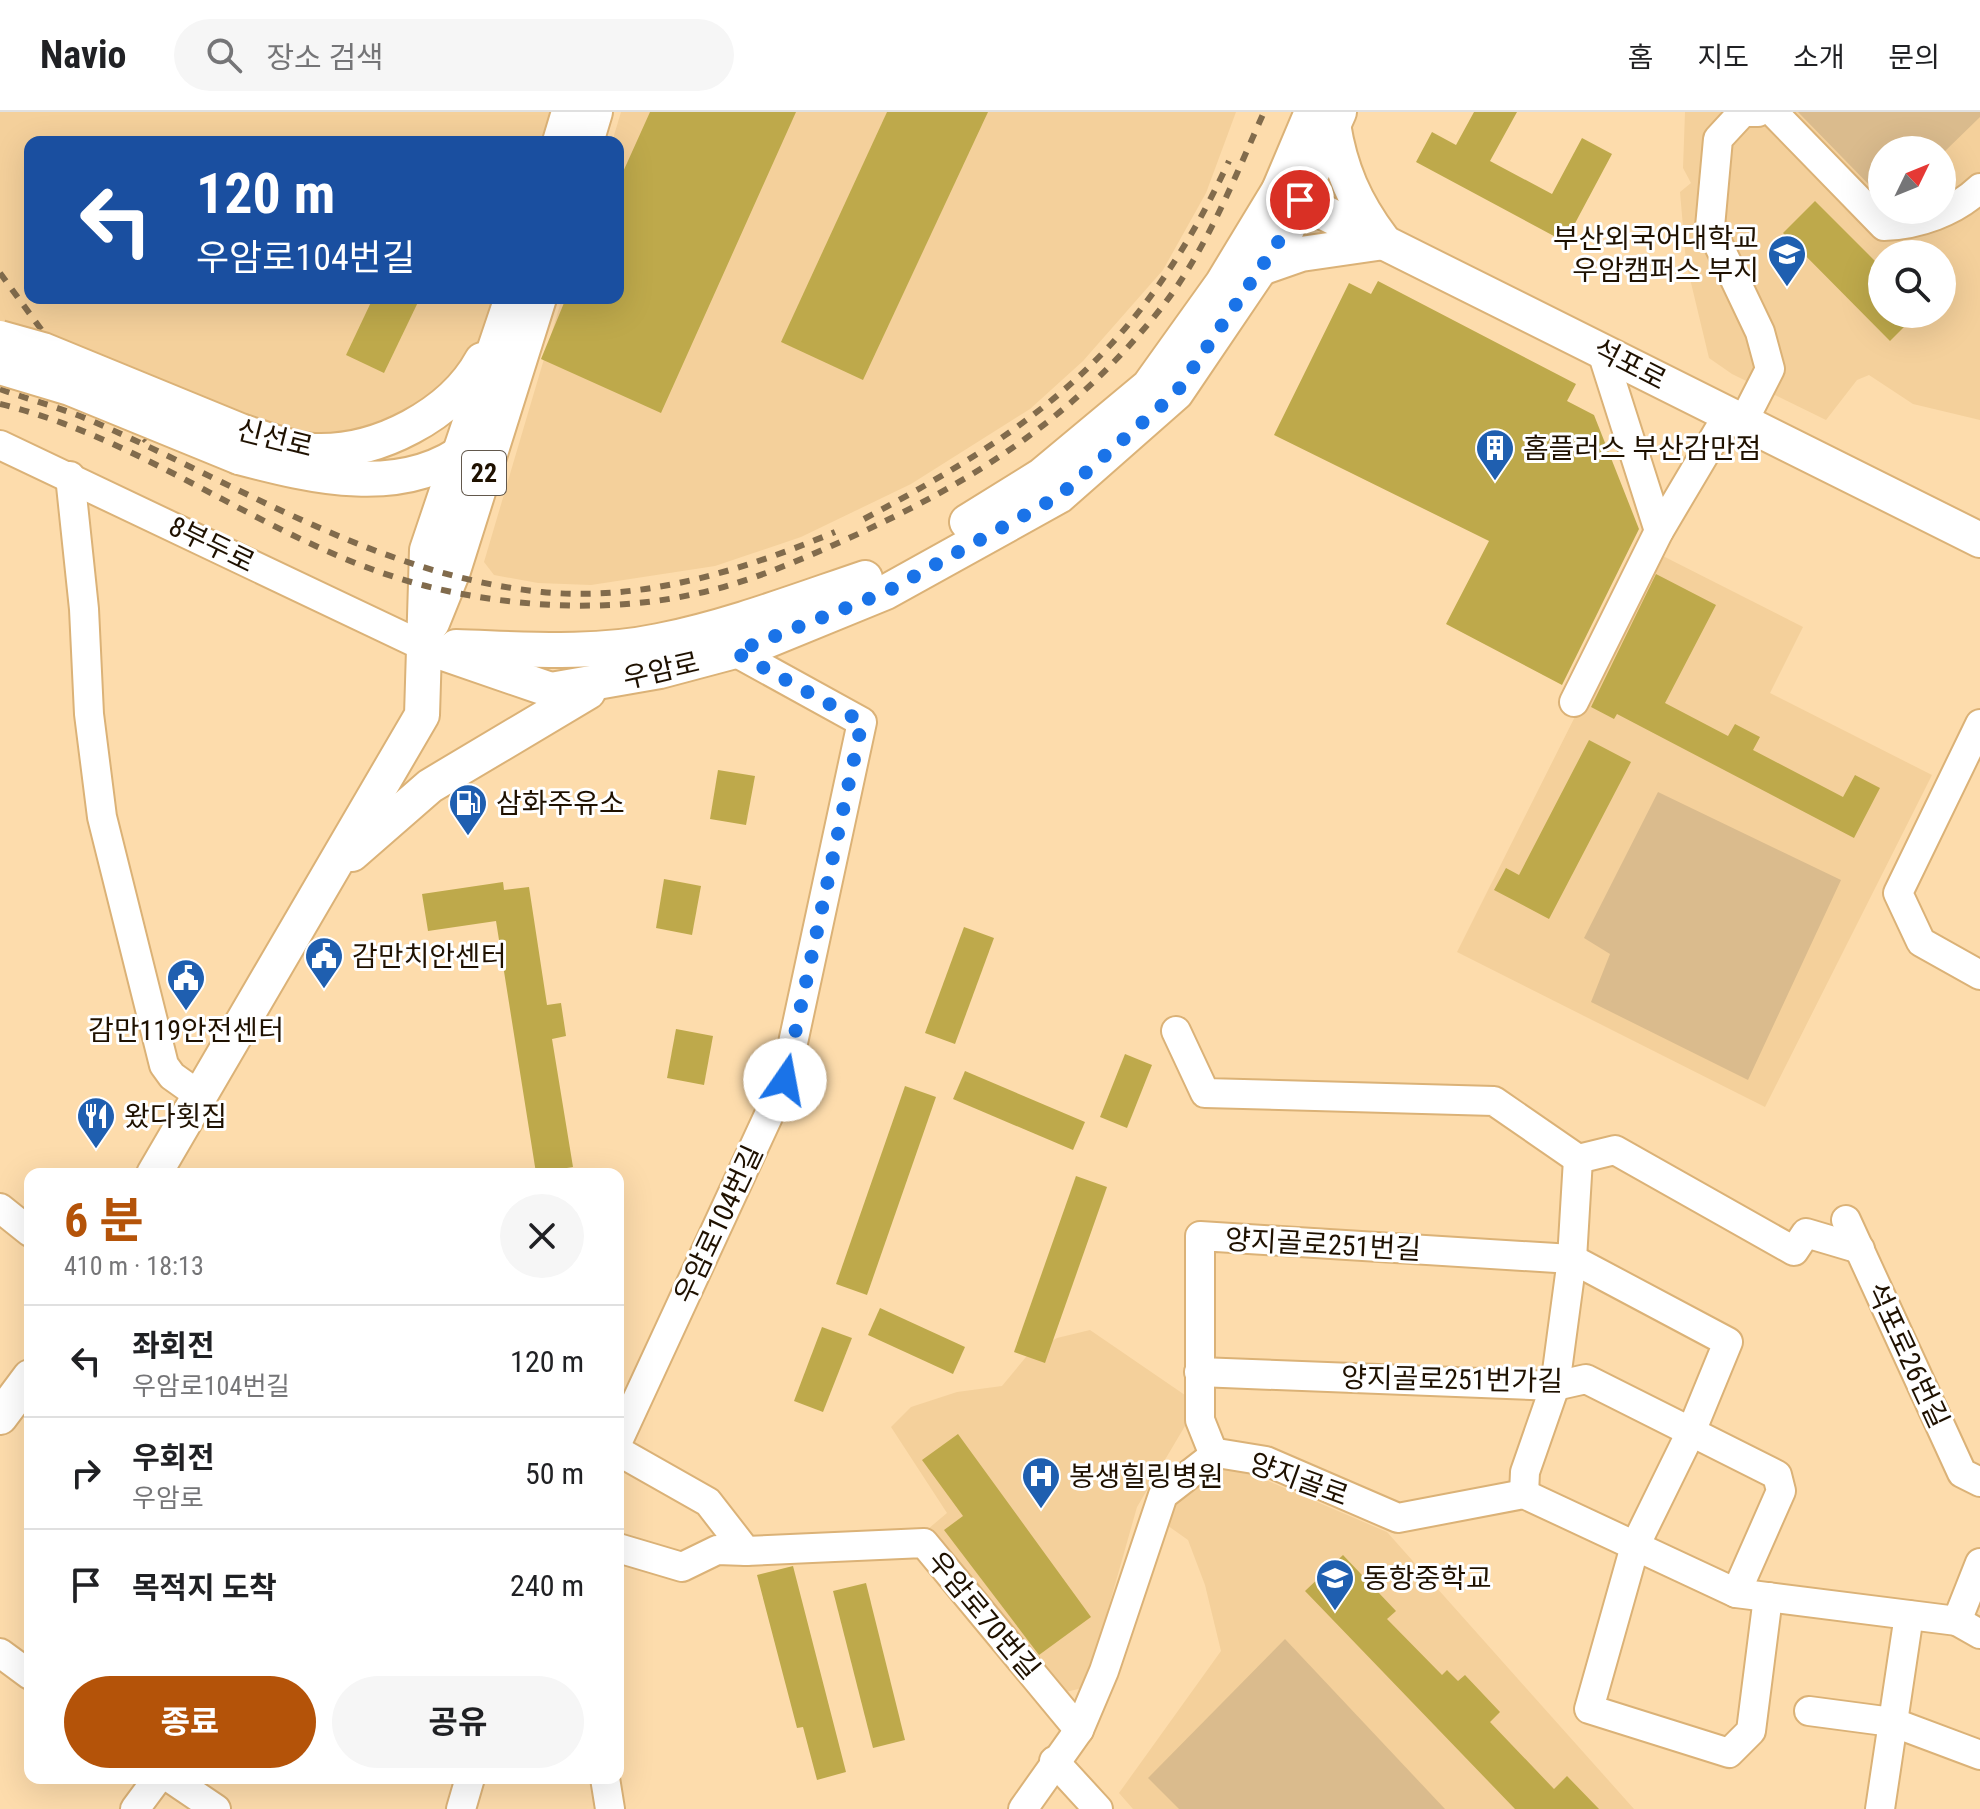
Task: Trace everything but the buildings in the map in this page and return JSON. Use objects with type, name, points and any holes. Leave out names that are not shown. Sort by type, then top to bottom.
[{"type":"main road","points":[[562,136],[569,112]]},
{"type":"main road","points":[[588,136],[595,112]]},
{"type":"main road","points":[[1258,269],[1301,254],[1384,242],[1354,198],[1338,156],[1328,116]]},
{"type":"main road","name":"우암로","points":[[423,646],[587,649],[657,642],[735,622],[865,578],[968,522],[1041,476],[1149,386],[1289,195],[1328,116]]},
{"type":"main road","name":"석포로","points":[[1289,195],[1980,540]]},
{"type":"main road","name":"우암로","points":[[423,646],[551,690],[601,684],[735,652],[886,592],[1059,496],[1176,393],[1287,229],[1289,195]]},
{"type":"main road","name":"22","points":[[423,646],[453,571],[537,304]]},
{"type":"main road","name":"22","points":[[423,646],[427,550],[456,457],[510,306]]},
{"type":"main road","name":"신선로","points":[[0,367],[241,445],[313,451],[373,442],[408,428],[451,398],[475,372],[510,306]]},
{"type":"main road","name":"신선로","points":[[0,338],[43,350],[314,477],[357,479],[400,476],[432,468],[456,457],[500,422]]},
{"type":"main road","points":[[158,1168],[422,715],[423,646]]},
{"type":"main road","points":[[331,873],[430,786],[601,684]]},
{"type":"main road","points":[[0,1417],[24,1385]]},
{"type":"street","points":[[1574,702],[1659,531],[1770,369],[1760,332],[1710,227],[1718,139],[1743,112],[1758,112]]},
{"type":"street","points":[[1773,112],[1884,226],[1912,226],[1969,199],[1980,188]]},
{"type":"street","points":[[1601,349],[1659,531]]},
{"type":"street","name":"8부두로","points":[[0,445],[423,646]]},
{"type":"street","points":[[70,476],[84,609],[89,714],[102,817],[164,1065],[172,1076],[200,1096]]},
{"type":"street","name":"우암로104번길","points":[[624,1428],[785,1080],[862,722],[735,652]]},
{"type":"street","points":[[1980,724],[1898,893],[1921,942],[1980,975]]},
{"type":"street","points":[[1176,1031],[1205,1093],[1494,1101],[1578,1159],[1615,1150],[1794,1251],[1806,1233],[1860,1249]]},
{"type":"street","points":[[1578,1159],[1572,1259],[1555,1386],[1525,1472],[1524,1494],[1736,1593],[1909,1615],[1968,1627],[1980,1563]]},
{"type":"street","points":[[0,1208],[24,1227]]},
{"type":"street","name":"석포로26번길","points":[[1846,1220],[1962,1473],[1980,1482]]},
{"type":"street","name":"양지골로251번길","points":[[1214,1455],[1200,1420],[1200,1236],[1572,1259],[1728,1342],[1691,1432]]},
{"type":"street","name":"양지골로251번가길","points":[[1199,1372],[1555,1386],[1586,1379],[1777,1475],[1781,1491],[1736,1593]]},
{"type":"street","points":[[1691,1432],[1635,1546],[1589,1709],[1729,1753],[1751,1731],[1768,1597]]},
{"type":"street","name":"양지골로","points":[[1023,1809],[1054,1761],[1079,1730],[1104,1671],[1163,1495],[1217,1453],[1266,1461],[1398,1518],[1524,1494]]},
{"type":"street","points":[[624,1454],[708,1502],[746,1551]]},
{"type":"street","name":"우암로70번길","points":[[746,1551],[924,1543],[1079,1730]]},
{"type":"street","points":[[624,1550],[682,1567],[717,1550],[746,1551]]},
{"type":"street","points":[[1880,1809],[1909,1615]]},
{"type":"street","points":[[0,1653],[24,1671]]},
{"type":"street","points":[[1809,1711],[1892,1722],[1980,1755]]},
{"type":"street","points":[[1054,1761],[1098,1809]]},
{"type":"street","points":[[135,1809],[154,1784]]},
{"type":"street","points":[[179,1784],[216,1809]]},
{"type":"street","points":[[461,1809],[468,1784]]},
{"type":"street","points":[[606,1784],[610,1809]]},
{"type":"shaded area","points":[[0,112],[557,112],[550,136],[24,136],[24,304],[500,304],[472,368],[391,429],[294,439],[0,328]]},
{"type":"shaded area","points":[[621,112],[1236,112],[1206,193],[1163,270],[1083,361],[1030,409],[911,484],[801,537],[715,566],[591,585],[538,583],[494,575],[484,562],[560,304],[624,304],[624,136],[614,136]]},
{"type":"shaded area","name":"부산외국어대학교 우암캠퍼스 부지","points":[[1685,112],[1980,112],[1980,420],[1913,404],[1869,375],[1857,380],[1826,420],[1732,374],[1709,358],[1686,262],[1680,192],[1691,183],[1683,168]]},
{"type":"shaded area","points":[[1798,112],[1980,112],[1980,117],[1956,140],[1956,136],[1868,136],[1868,184]]},
{"type":"shaded area","points":[[1657,553],[1803,627],[1770,693],[1932,775],[1765,1107],[1457,952]]},
{"type":"shaded area","points":[[1658,792],[1841,880],[1748,1080],[1591,1002],[1610,954],[1584,938]]},
{"type":"shaded area","name":"봉생힐링병원","points":[[1090,1330],[1198,1404],[1137,1507],[1086,1687],[1066,1692],[1001,1621],[928,1529],[947,1513],[891,1427],[911,1407],[957,1392],[1002,1386],[1026,1357],[1057,1338]]},
{"type":"shaded area","name":"동항중학교","points":[[1231,1465],[1387,1532],[1634,1809],[1133,1809],[1119,1793],[1221,1651],[1205,1585],[1188,1540],[1164,1523],[1170,1503]]},
{"type":"shaded area","points":[[1285,1639],[1445,1809],[1179,1809],[1148,1778]]},
{"type":"railway","points":[[0,404],[109,442],[317,547],[371,569],[426,586],[490,599],[558,605],[625,604],[690,595],[750,579],[894,517],[980,469],[1057,414],[1094,382],[1128,346],[1178,285],[1219,213],[1264,112]]},
{"type":"railway","points":[[864,519],[984,449],[1035,413],[1081,374],[1122,331],[1160,282],[1196,226],[1229,161]]},
{"type":"railway","points":[[0,273],[46,336],[146,441]]},
{"type":"railway","points":[[0,366],[62,403]]},
{"type":"railway","points":[[0,389],[92,421],[256,499],[367,547],[423,567],[482,582],[542,592],[580,594],[655,587],[729,570],[835,532]]},
{"type":"place","name":"부산외국어대학교 우암캠퍼스 부지","points":[[1787,288]]},
{"type":"place","name":"홈플러스 부산감만점","points":[[1495,482]]},
{"type":"place","name":"삼화주유소","points":[[468,837]]},
{"type":"place","name":"감만치안센터","points":[[324,990]]},
{"type":"place","name":"감만119안전센터","points":[[186,1012]]},
{"type":"place","name":"왔다횟집","points":[[96,1150]]},
{"type":"place","name":"봉생힐링병원","points":[[1041,1510]]},
{"type":"place","name":"동항중학교","points":[[1335,1612]]},
{"type":"route","points":[[785,1080],[862,722],[735,652],[886,592],[1059,496],[1176,393],[1287,229],[1300,200]]}]
